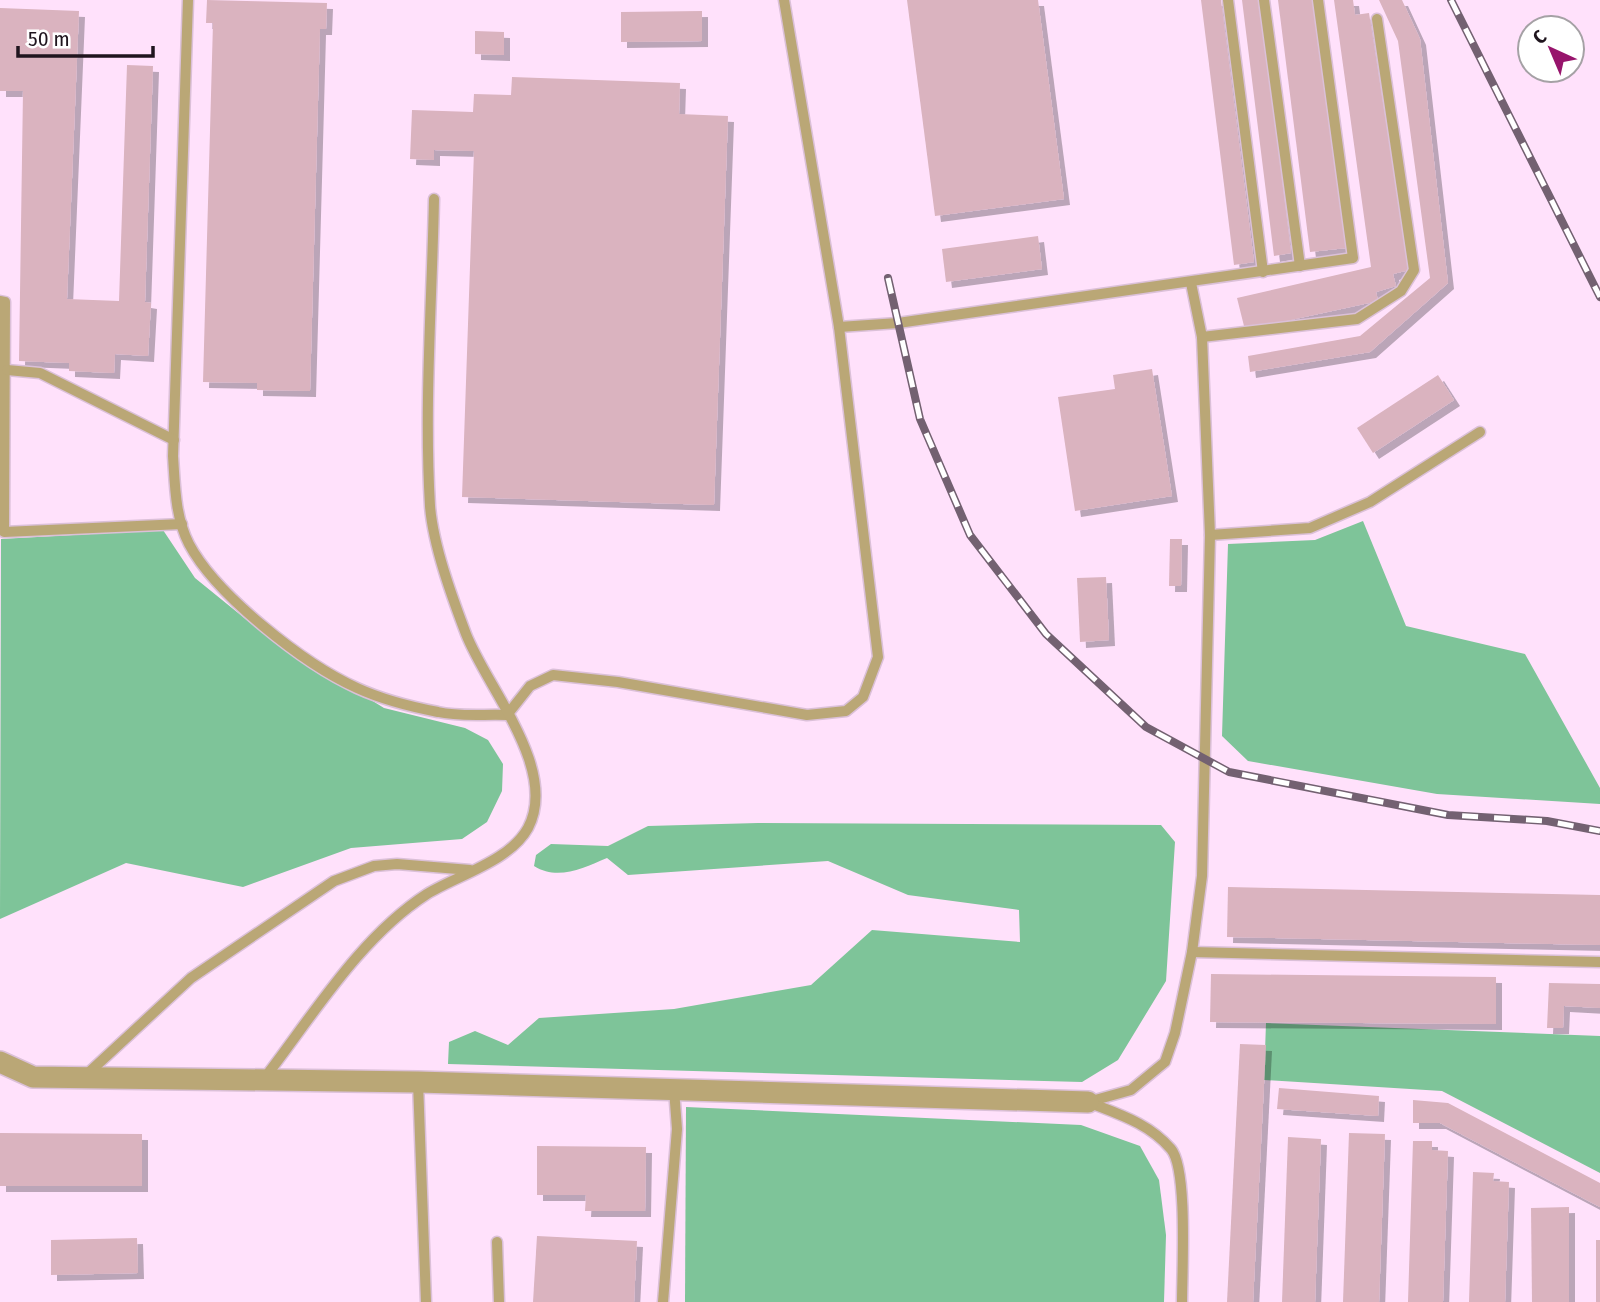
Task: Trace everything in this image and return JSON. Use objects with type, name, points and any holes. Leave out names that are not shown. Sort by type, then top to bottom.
[{"type":"street","points":[[0,1062],[33,1077],[418,1082],[1088,1102]]},
{"type":"lane","points":[[188,0],[174,440],[177,508],[188,543],[204,566],[274,635],[357,688],[440,713],[507,715]]},
{"type":"lane","points":[[507,715],[530,685],[553,675],[618,682],[807,715],[846,711],[863,696],[878,657],[839,327],[784,0]]},
{"type":"lane","points":[[1228,0],[1263,272]]},
{"type":"lane","points":[[1264,0],[1300,266]]},
{"type":"lane","points":[[839,327],[898,324],[1353,258],[1318,0]]},
{"type":"lane","points":[[1202,337],[1357,319],[1401,291],[1414,270],[1377,19]]},
{"type":"lane","points":[[263,1080],[343,976],[393,920],[426,895],[512,846],[527,829],[535,808],[537,789],[527,752],[466,635],[430,509],[434,199]]},
{"type":"lane","points":[[1088,1102],[1131,1090],[1165,1062],[1175,1034],[1192,953],[1202,876],[1210,534],[1202,337],[1191,283]]},
{"type":"lane","points":[[0,301],[5,302],[7,370],[4,532],[182,524]]},
{"type":"lane","points":[[7,370],[40,373],[174,440]]},
{"type":"lane","points":[[1210,534],[1310,528],[1370,502],[1480,432]]},
{"type":"lane","points":[[83,1077],[191,978],[334,881],[374,866],[397,864],[470,870]]},
{"type":"lane","points":[[1192,953],[1600,962]]},
{"type":"lane","points":[[418,1082],[426,1302]]},
{"type":"lane","points":[[663,1302],[677,1129],[674,1089]]},
{"type":"lane","points":[[1088,1102],[1141,1123],[1173,1150],[1184,1202],[1182,1302]]},
{"type":"lane","points":[[497,1241],[499,1302]]},
{"type":"green space","points":[[1363,521],[1406,626],[1525,654],[1600,788],[1600,804],[1437,794],[1248,761],[1222,736],[1228,544],[1315,540]]},
{"type":"green space","points":[[163,530],[195,578],[264,634],[384,708],[465,728],[488,740],[503,764],[502,791],[487,822],[462,839],[351,848],[243,887],[126,863],[0,919],[1,539]]},
{"type":"green space","points":[[758,823],[1161,825],[1175,842],[1166,981],[1118,1060],[1082,1082],[448,1064],[449,1042],[475,1031],[508,1045],[539,1018],[674,1009],[811,985],[872,930],[1020,942],[1019,910],[908,895],[828,861],[628,875],[607,858],[561,873],[534,866],[536,855],[551,844],[608,846],[648,826]]},
{"type":"green space","points":[[1266,1023],[1600,1036],[1600,1173],[1442,1091],[1264,1080]]},
{"type":"green space","points":[[686,1107],[1081,1125],[1140,1146],[1159,1180],[1166,1235],[1164,1302],[685,1302]]},
{"type":"building","points":[[207,0],[327,3],[326,29],[320,29],[310,391],[257,390],[257,383],[203,382],[213,23],[206,23]]},
{"type":"building","points":[[907,0],[1038,0],[1064,199],[935,216]]},
{"type":"building","points":[[1201,0],[1221,0],[1254,262],[1234,265]]},
{"type":"building","points":[[1242,0],[1260,0],[1291,253],[1274,256]]},
{"type":"building","points":[[1278,0],[1313,0],[1346,248],[1310,252]]},
{"type":"building","points":[[1334,0],[1353,0],[1355,15],[1369,13],[1409,270],[1393,274],[1396,286],[1376,292],[1378,301],[1245,330],[1237,298],[1371,267]]},
{"type":"building","points":[[1379,0],[1402,0],[1420,39],[1448,283],[1370,352],[1250,372],[1248,356],[1360,336],[1430,278],[1398,41]]},
{"type":"building","points":[[0,8],[79,11],[67,299],[119,301],[127,65],[153,66],[145,302],[151,303],[148,356],[115,354],[114,373],[69,371],[69,363],[19,361],[23,91],[0,91]]},
{"type":"building","points":[[702,11],[702,41],[621,42],[621,12]]},
{"type":"building","points":[[475,31],[504,32],[504,55],[475,54]]},
{"type":"building","points":[[512,77],[680,83],[679,114],[728,116],[714,505],[462,497],[474,151],[434,150],[434,160],[410,159],[412,110],[473,112],[474,94],[511,95]]},
{"type":"building","points":[[1038,236],[1042,269],[946,282],[942,249]]},
{"type":"building","points":[[1152,369],[1172,496],[1075,511],[1058,397],[1115,389],[1113,375]]},
{"type":"building","points":[[1438,375],[1454,400],[1373,453],[1357,428]]},
{"type":"building","points":[[1170,539],[1182,539],[1181,586],[1169,586]]},
{"type":"building","points":[[1106,577],[1109,640],[1080,642],[1077,578]]},
{"type":"building","points":[[1228,887],[1600,895],[1600,945],[1227,937]]},
{"type":"building","points":[[1211,974],[1496,977],[1496,1024],[1210,1022]]},
{"type":"building","points":[[1549,983],[1600,984],[1600,1008],[1564,1006],[1563,1028],[1547,1028]]},
{"type":"building","points":[[1240,1044],[1266,1045],[1253,1302],[1227,1302]]},
{"type":"building","points":[[1279,1088],[1379,1096],[1378,1116],[1277,1109]]},
{"type":"building","points":[[1413,1100],[1448,1103],[1600,1183],[1600,1207],[1440,1123],[1413,1123]]},
{"type":"building","points":[[0,1133],[142,1134],[142,1186],[0,1186]]},
{"type":"building","points":[[1349,1133],[1385,1134],[1379,1302],[1343,1302]]},
{"type":"building","points":[[1288,1137],[1321,1139],[1315,1302],[1282,1302]]},
{"type":"building","points":[[1413,1141],[1432,1141],[1432,1150],[1448,1151],[1443,1302],[1408,1302]]},
{"type":"building","points":[[537,1146],[646,1147],[645,1211],[585,1211],[586,1195],[537,1195]]},
{"type":"building","points":[[1473,1172],[1494,1173],[1493,1181],[1509,1182],[1505,1302],[1469,1302]]},
{"type":"building","points":[[1569,1207],[1569,1302],[1532,1302],[1531,1208]]},
{"type":"building","points":[[537,1236],[637,1241],[634,1302],[533,1302]]},
{"type":"building","points":[[137,1238],[138,1273],[51,1275],[51,1240]]},
{"type":"building","points":[[1596,1240],[1600,1240],[1600,1302],[1596,1302]]},
{"type":"railway","points":[[1451,0],[1600,297]]},
{"type":"railway","points":[[888,278],[920,419],[970,535],[1046,634],[1146,727],[1229,772],[1448,815],[1547,821],[1600,831]]}]
